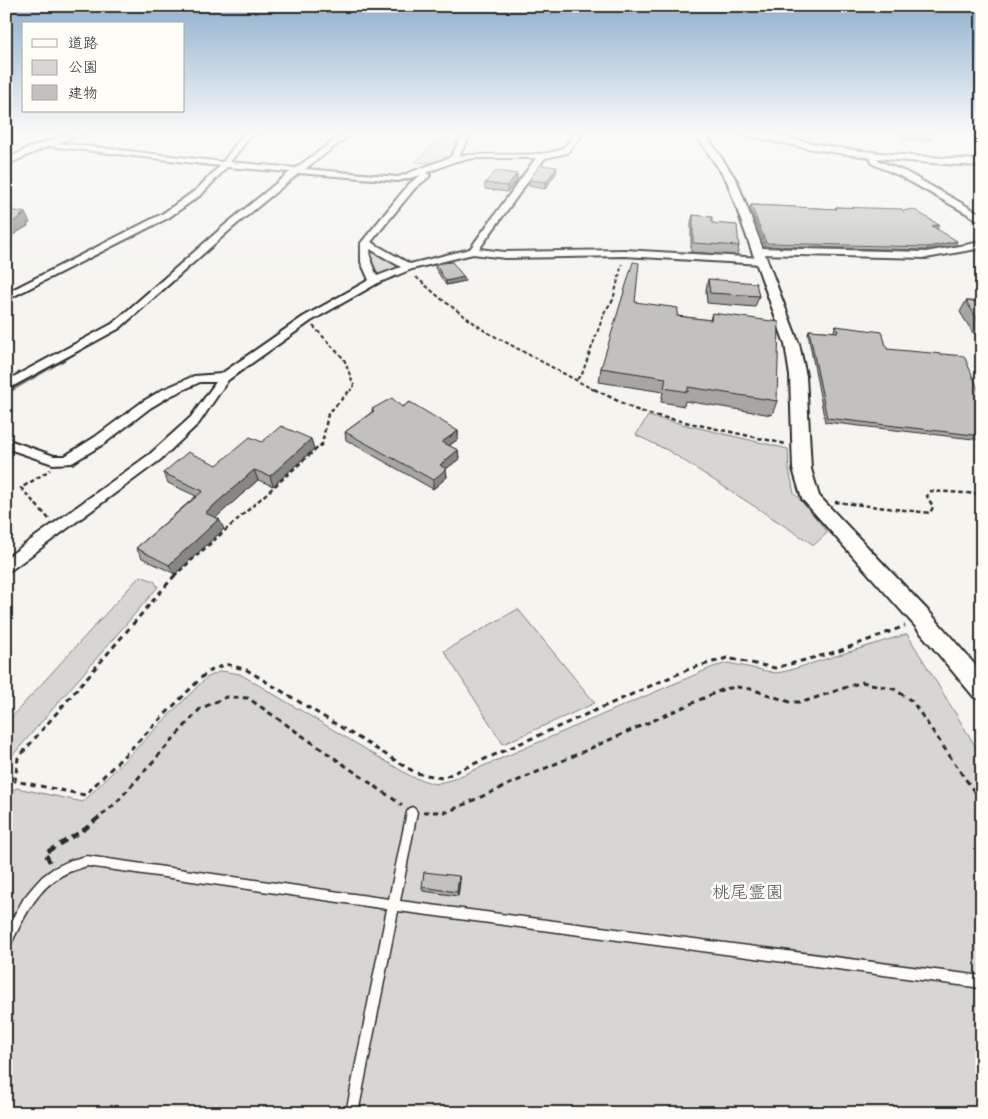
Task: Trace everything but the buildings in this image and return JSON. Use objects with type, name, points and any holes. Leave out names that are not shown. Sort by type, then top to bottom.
[{"type":"street","points":[[7,296],[166,216],[207,184]]},
{"type":"street","points":[[6,386],[116,326],[228,227],[280,184]]},
{"type":"street","points":[[374,280],[367,268],[364,251],[366,243],[414,184]]},
{"type":"street","points":[[473,251],[522,184]]},
{"type":"street","points":[[733,184],[792,344],[798,376],[802,469],[811,499],[923,620],[982,690]]},
{"type":"street","points":[[921,184],[982,219],[982,215]]},
{"type":"street","points":[[366,243],[407,268]]},
{"type":"street","points":[[6,566],[58,530],[155,457],[195,420],[224,378],[307,319],[374,280],[407,268],[473,251],[505,255],[624,253],[760,256],[926,254],[982,244]]},
{"type":"street","points":[[6,443],[53,460],[67,460],[100,440],[146,405],[178,386],[198,378],[224,378]]},
{"type":"lane","points":[[352,1113],[412,812]]},
{"type":"lane","points":[[6,942],[33,892],[56,872],[70,864],[87,861],[393,905],[982,982]]},
{"type":"path","points":[[577,379],[582,374],[605,311],[613,300],[624,253]]},
{"type":"path","points":[[407,268],[440,298],[485,331],[595,390],[634,408],[653,415],[800,447]]},
{"type":"path","points":[[307,319],[344,359],[354,386],[328,414],[322,444],[171,579],[18,758],[15,781],[84,795],[206,673],[226,664],[247,670],[416,773],[442,778],[609,706],[689,669],[727,658],[775,668],[839,650],[923,620]]},
{"type":"path","points":[[58,530],[21,488],[67,460]]},
{"type":"path","points":[[811,499],[921,513],[930,512],[933,507],[927,496],[930,491],[982,494]]},
{"type":"path","points":[[56,872],[45,853],[85,829],[115,804],[200,709],[226,697],[248,698],[412,812],[447,812],[724,689],[737,687],[752,689],[790,702],[803,702],[862,682],[877,684],[894,689],[912,700],[982,802]]},
{"type":"green space","points":[[369,247],[405,267],[379,277],[374,274]]},
{"type":"green space","points":[[648,416],[788,449],[789,469],[794,493],[828,532],[814,545],[669,451],[636,435]]},
{"type":"green space","points":[[140,576],[154,581],[158,587],[6,763],[6,723]]},
{"type":"green space","points":[[518,609],[595,703],[503,744],[444,651]]},
{"type":"green space","name":"桃尾霊園","points":[[907,634],[982,757],[982,1113],[6,1113],[6,793],[17,788],[83,802],[206,678],[221,671],[240,674],[412,777],[435,784],[451,780],[713,667],[728,663],[776,673]]},
{"type":"waterway","points":[[212,246],[243,219]]},
{"type":"waterway","points":[[195,261],[214,245]]},
{"type":"waterway","points":[[139,311],[163,290]]},
{"type":"waterway","points":[[10,391],[122,326]]},
{"type":"waterway","points":[[6,393],[12,389]]}]
